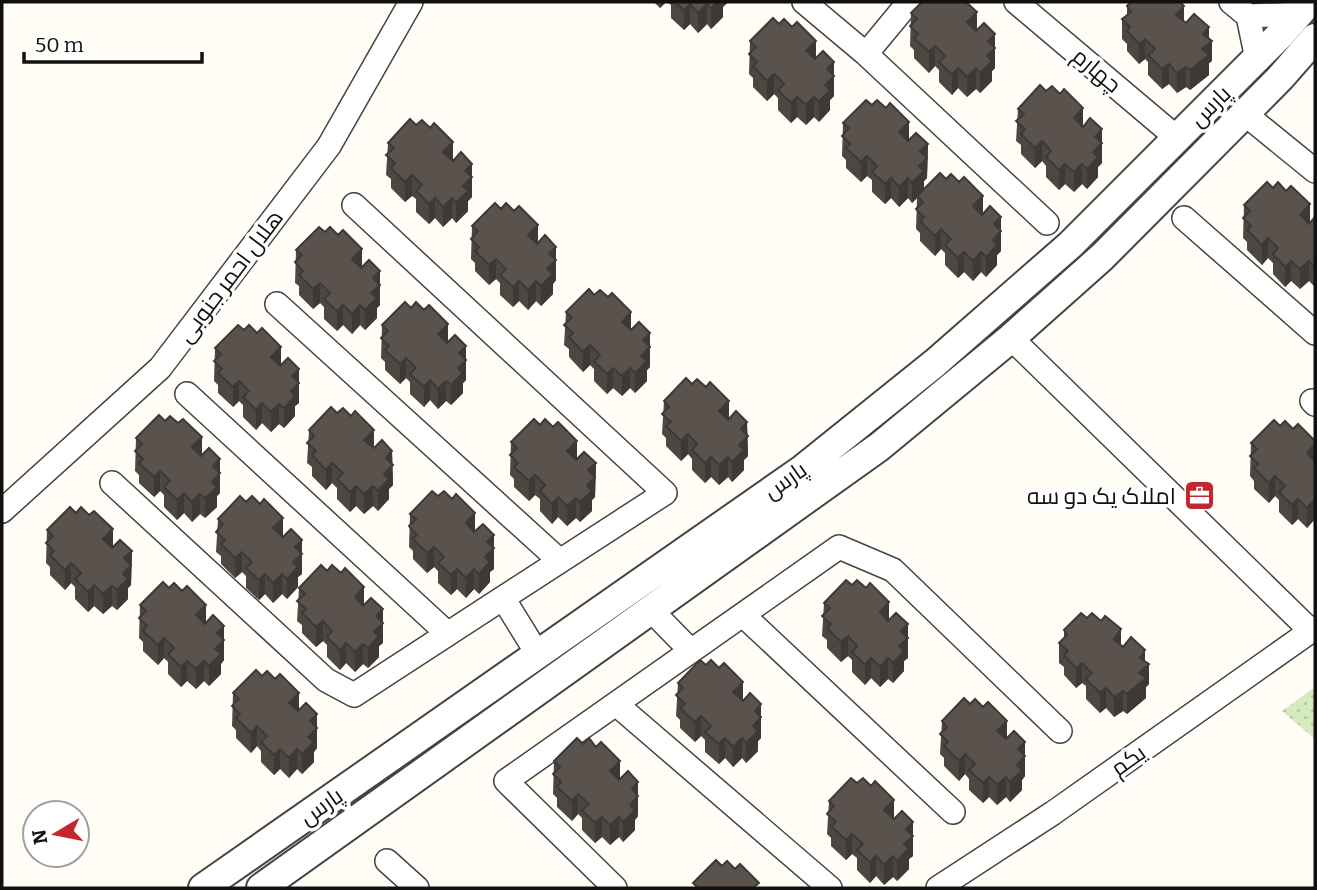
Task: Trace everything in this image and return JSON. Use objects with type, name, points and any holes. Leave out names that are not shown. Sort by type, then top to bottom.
[{"type":"street","name":"هلال احمر جنوبی","points":[[2,510],[160,368],[329,146],[411,2]]},
{"type":"street","points":[[804,2],[866,54],[1047,223]]},
{"type":"street","points":[[866,54],[909,2]]},
{"type":"street","name":"چهارم","points":[[1016,2],[1177,138]]},
{"type":"street","points":[[1257,59],[1240,9],[1304,8]]},
{"type":"street","name":"پارس","points":[[203,888],[803,468],[990,316],[1070,245],[1257,59],[1304,8]]},
{"type":"street","name":"پارس","points":[[261,888],[879,447],[1011,338],[1102,257],[1245,114],[1315,38]]},
{"type":"street","points":[[1245,114],[1315,171]]},
{"type":"street","points":[[112,483],[326,680],[354,695],[665,493],[354,205]]},
{"type":"street","points":[[1184,218],[1315,333]]},
{"type":"street","points":[[277,304],[560,561]]},
{"type":"street","points":[[990,316],[1313,629]]},
{"type":"street","points":[[187,394],[448,634]]},
{"type":"street","points":[[615,888],[506,781],[839,547],[893,570],[1060,731]]},
{"type":"street","points":[[503,598],[537,653]]},
{"type":"street","points":[[651,610],[691,651]]},
{"type":"street","points":[[743,615],[953,812]]},
{"type":"street","name":"یکم","points":[[938,888],[1053,813],[1313,629]]},
{"type":"street","points":[[616,704],[831,888]]},
{"type":"street","points":[[387,860],[417,888]]},
{"type":"green space","points":[[1315,687],[1315,739],[1282,711]]},
{"type":"building","points":[[675,2],[718,2],[711,9],[707,4],[698,13],[690,4],[684,10]]},
{"type":"building","points":[[922,2],[966,2],[977,12],[967,22],[976,31],[984,23],[995,34],[988,41],[995,48],[987,56],[992,61],[980,73],[976,68],[967,77],[958,68],[952,75],[939,62],[945,56],[935,46],[929,52],[914,38],[918,34],[910,26],[917,19],[911,13]]},
{"type":"building","points":[[1131,2],[1180,2],[1184,6],[1176,15],[1186,23],[1194,14],[1209,27],[1203,34],[1212,41],[1202,49],[1209,55],[1190,70],[1186,67],[1177,73],[1169,64],[1162,69],[1148,55],[1155,49],[1145,39],[1139,44],[1127,31],[1130,27],[1122,19],[1131,12],[1127,6]]},
{"type":"building","points":[[773,18],[779,24],[784,19],[792,27],[797,22],[816,41],[806,51],[815,59],[823,51],[834,62],[827,69],[834,76],[825,85],[830,90],[819,102],[814,97],[806,105],[797,97],[791,103],[778,90],[784,84],[774,74],[767,81],[753,66],[757,62],[749,54],[756,47],[750,41]]},
{"type":"building","points":[[1040,85],[1046,91],[1052,86],[1060,94],[1064,89],[1083,108],[1074,118],[1083,127],[1090,118],[1102,129],[1095,137],[1102,143],[1093,152],[1098,157],[1087,169],[1082,164],[1074,172],[1065,164],[1059,170],[1046,157],[1051,151],[1042,141],[1035,148],[1021,134],[1025,129],[1016,121],[1024,114],[1018,109]]},
{"type":"building","points":[[866,100],[872,105],[877,100],[886,108],[890,103],[909,122],[899,132],[908,141],[916,133],[928,144],[920,151],[927,158],[919,166],[924,171],[912,183],[908,178],[899,187],[891,178],[885,184],[872,172],[877,166],[867,156],[861,162],[846,148],[850,144],[842,136],[849,128],[843,123]]},
{"type":"building","points":[[410,119],[416,125],[422,120],[430,128],[434,123],[453,142],[443,152],[453,161],[461,152],[472,164],[465,171],[472,177],[463,186],[468,191],[456,203],[452,198],[443,207],[435,198],[429,204],[416,191],[422,185],[412,175],[405,182],[391,168],[395,163],[386,155],[394,148],[388,143]]},
{"type":"building","points":[[940,173],[946,179],[951,174],[959,182],[964,177],[983,196],[973,206],[982,215],[990,206],[1001,217],[994,224],[1001,231],[993,240],[997,245],[986,257],[981,252],[973,261],[964,252],[958,258],[945,245],[951,239],[941,229],[935,236],[920,221],[924,217],[916,209],[923,202],[917,196]]},
{"type":"building","points":[[1267,182],[1273,188],[1278,182],[1286,191],[1291,186],[1310,204],[1300,215],[1309,224],[1315,217],[1314,266],[1309,261],[1300,269],[1291,261],[1285,267],[1273,254],[1278,248],[1268,238],[1262,245],[1247,230],[1251,226],[1243,218],[1250,211],[1244,205]]},
{"type":"building","points":[[495,203],[501,209],[506,203],[514,211],[519,206],[538,225],[528,235],[537,244],[545,235],[556,247],[549,254],[556,260],[547,269],[553,274],[541,286],[536,281],[528,290],[519,281],[513,287],[500,275],[506,269],[496,259],[489,265],[475,251],[479,247],[471,239],[478,231],[472,226]]},
{"type":"building","points":[[319,227],[325,232],[330,227],[338,235],[343,230],[362,249],[352,259],[361,268],[369,260],[380,271],[373,278],[380,285],[371,293],[377,298],[365,310],[360,305],[352,314],[343,305],[337,311],[324,299],[330,293],[320,283],[313,289],[299,275],[303,271],[295,262],[302,255],[296,250]]},
{"type":"building","points":[[589,289],[594,295],[600,290],[608,297],[612,293],[631,312],[622,322],[631,330],[639,322],[650,333],[643,340],[650,347],[641,356],[647,361],[635,373],[630,368],[622,376],[613,368],[607,374],[594,361],[600,355],[590,345],[583,352],[569,337],[573,333],[564,325],[572,318],[566,312]]},
{"type":"building","points":[[405,302],[411,308],[416,302],[424,310],[429,305],[448,324],[438,334],[447,343],[455,335],[466,346],[459,353],[466,360],[458,368],[463,373],[451,385],[446,381],[438,389],[430,380],[424,387],[410,374],[416,368],[406,358],[400,364],[385,350],[389,346],[381,338],[388,331],[382,325]]},
{"type":"building","points":[[238,325],[244,330],[249,325],[257,333],[262,328],[281,347],[271,357],[280,366],[288,358],[299,369],[292,376],[299,383],[291,391],[295,396],[284,408],[279,404],[271,412],[262,403],[256,410],[243,397],[249,391],[239,381],[233,387],[218,373],[222,369],[214,361],[221,354],[215,348]]},
{"type":"building","points":[[686,378],[692,384],[697,379],[706,387],[710,382],[729,401],[719,411],[728,420],[736,411],[747,422],[741,429],[748,436],[739,445],[744,450],[732,462],[728,457],[719,465],[711,457],[705,463],[692,450],[697,444],[688,434],[681,441],[666,426],[671,422],[662,414],[669,407],[664,401]]},
{"type":"building","points":[[331,407],[337,413],[343,408],[351,416],[355,411],[374,430],[364,440],[374,448],[382,440],[392,451],[386,458],[393,465],[384,474],[389,479],[378,491],[373,486],[364,494],[356,486],[350,492],[337,479],[343,473],[332,463],[326,470],[312,455],[316,451],[307,443],[314,436],[309,430]]},
{"type":"building","points":[[159,415],[165,421],[170,416],[178,423],[183,419],[202,437],[192,447],[201,456],[209,448],[220,459],[213,466],[220,473],[212,482],[217,487],[205,498],[200,494],[192,502],[184,493],[177,500],[164,487],[170,481],[160,471],[154,477],[139,463],[143,459],[135,451],[142,444],[136,438]]},
{"type":"building","points":[[534,419],[540,425],[545,419],[553,427],[558,422],[577,441],[567,451],[576,460],[584,452],[596,463],[588,470],[595,477],[587,486],[592,491],[580,502],[576,498],[567,506],[558,497],[552,504],[540,491],[545,485],[535,475],[529,481],[514,467],[518,463],[510,455],[517,448],[511,442]]},
{"type":"building","points":[[1274,420],[1280,426],[1285,421],[1293,429],[1298,424],[1315,441],[1307,453],[1315,461],[1315,499],[1307,508],[1298,499],[1292,505],[1279,492],[1285,486],[1275,476],[1269,483],[1254,468],[1258,464],[1250,456],[1257,449],[1251,443]]},
{"type":"building","points":[[432,491],[438,496],[444,491],[452,499],[456,494],[475,513],[466,523],[474,532],[483,524],[494,535],[487,542],[494,548],[485,557],[490,562],[479,574],[474,569],[466,578],[457,569],[451,575],[438,563],[444,557],[434,547],[427,553],[413,539],[417,535],[409,526],[416,519],[410,514]]},
{"type":"building","points":[[240,496],[246,502],[252,496],[260,504],[264,499],[283,518],[273,528],[283,537],[291,529],[302,540],[295,547],[302,554],[293,562],[298,567],[287,579],[282,574],[273,583],[265,574],[259,580],[246,568],[252,562],[242,552],[235,558],[221,544],[225,540],[216,532],[223,524],[218,519]]},
{"type":"building","points":[[70,507],[76,513],[81,507],[89,515],[94,511],[113,529],[103,539],[112,548],[120,540],[132,551],[124,558],[131,565],[123,574],[128,579],[117,590],[112,586],[103,594],[94,585],[88,592],[75,579],[81,573],[71,563],[65,570],[50,555],[54,551],[46,543],[53,536],[47,530]]},
{"type":"building","points":[[321,565],[327,571],[332,565],[341,573],[345,568],[364,587],[355,597],[363,606],[371,598],[383,609],[376,616],[383,623],[374,632],[379,636],[368,648],[363,644],[355,652],[346,643],[340,650],[327,637],[332,631],[323,621],[316,627],[302,613],[306,609],[297,601],[305,594],[299,588]]},
{"type":"building","points":[[846,580],[852,585],[857,580],[866,588],[870,583],[889,602],[880,612],[888,621],[896,613],[908,624],[901,631],[908,638],[899,646],[904,651],[893,663],[888,658],[880,667],[871,658],[865,665],[852,652],[857,646],[848,636],[841,642],[827,628],[831,624],[822,616],[830,608],[824,603]]},
{"type":"building","points":[[163,582],[169,588],[174,583],[182,591],[187,586],[206,605],[196,615],[205,624],[213,615],[224,626],[217,633],[224,640],[215,649],[221,654],[209,666],[204,661],[196,669],[187,661],[181,667],[168,654],[174,648],[164,638],[158,645],[143,631],[147,626],[139,618],[146,611],[140,605]]},
{"type":"building","points":[[1081,613],[1087,618],[1092,613],[1101,621],[1105,616],[1121,629],[1114,639],[1123,647],[1131,637],[1145,650],[1140,658],[1149,664],[1139,673],[1146,678],[1127,694],[1123,691],[1114,697],[1106,688],[1100,693],[1086,679],[1092,673],[1082,663],[1076,668],[1064,655],[1068,651],[1059,643],[1067,635],[1064,630]]},
{"type":"building","points":[[700,660],[706,665],[711,660],[719,668],[724,663],[743,682],[733,692],[743,701],[750,693],[761,704],[755,711],[761,717],[753,726],[758,731],[746,743],[742,738],[733,747],[725,738],[719,744],[705,732],[711,726],[701,716],[695,722],[680,708],[685,704],[676,695],[683,688],[678,683]]},
{"type":"building","points":[[256,670],[262,676],[267,671],[275,679],[280,674],[299,693],[289,703],[298,711],[306,703],[317,714],[310,721],[317,728],[308,737],[314,742],[302,754],[297,749],[289,758],[280,749],[274,755],[261,742],[267,736],[257,726],[251,733],[236,718],[240,714],[232,706],[239,699],[233,693]]},
{"type":"building","points":[[964,698],[970,704],[975,699],[983,707],[988,702],[1007,721],[997,731],[1006,739],[1014,731],[1025,742],[1018,749],[1025,756],[1017,765],[1022,770],[1010,782],[1006,777],[997,785],[989,777],[983,783],[969,770],[975,764],[965,754],[959,761],[944,746],[948,742],[940,734],[947,727],[942,721]]},
{"type":"building","points":[[577,738],[583,744],[589,738],[596,747],[601,742],[620,761],[610,771],[619,780],[628,771],[638,782],[632,789],[638,796],[630,805],[635,810],[623,822],[619,817],[610,825],[602,817],[595,823],[582,810],[589,804],[578,794],[572,801],[557,787],[561,782],[553,774],[560,767],[554,761]]},
{"type":"building","points":[[851,778],[857,783],[863,778],[871,786],[875,781],[894,800],[884,810],[894,819],[902,811],[913,822],[906,829],[913,836],[904,844],[909,849],[897,861],[893,856],[884,865],[876,856],[870,862],[857,850],[863,844],[852,834],[846,840],[831,826],[836,822],[827,814],[834,806],[829,801]]},
{"type":"building","points":[[716,860],[722,866],[727,861],[735,869],[740,864],[759,883],[753,888],[698,888],[693,883]]},
{"type":"place","name":"املاک یک دو سه","points":[[1199,496]]}]
